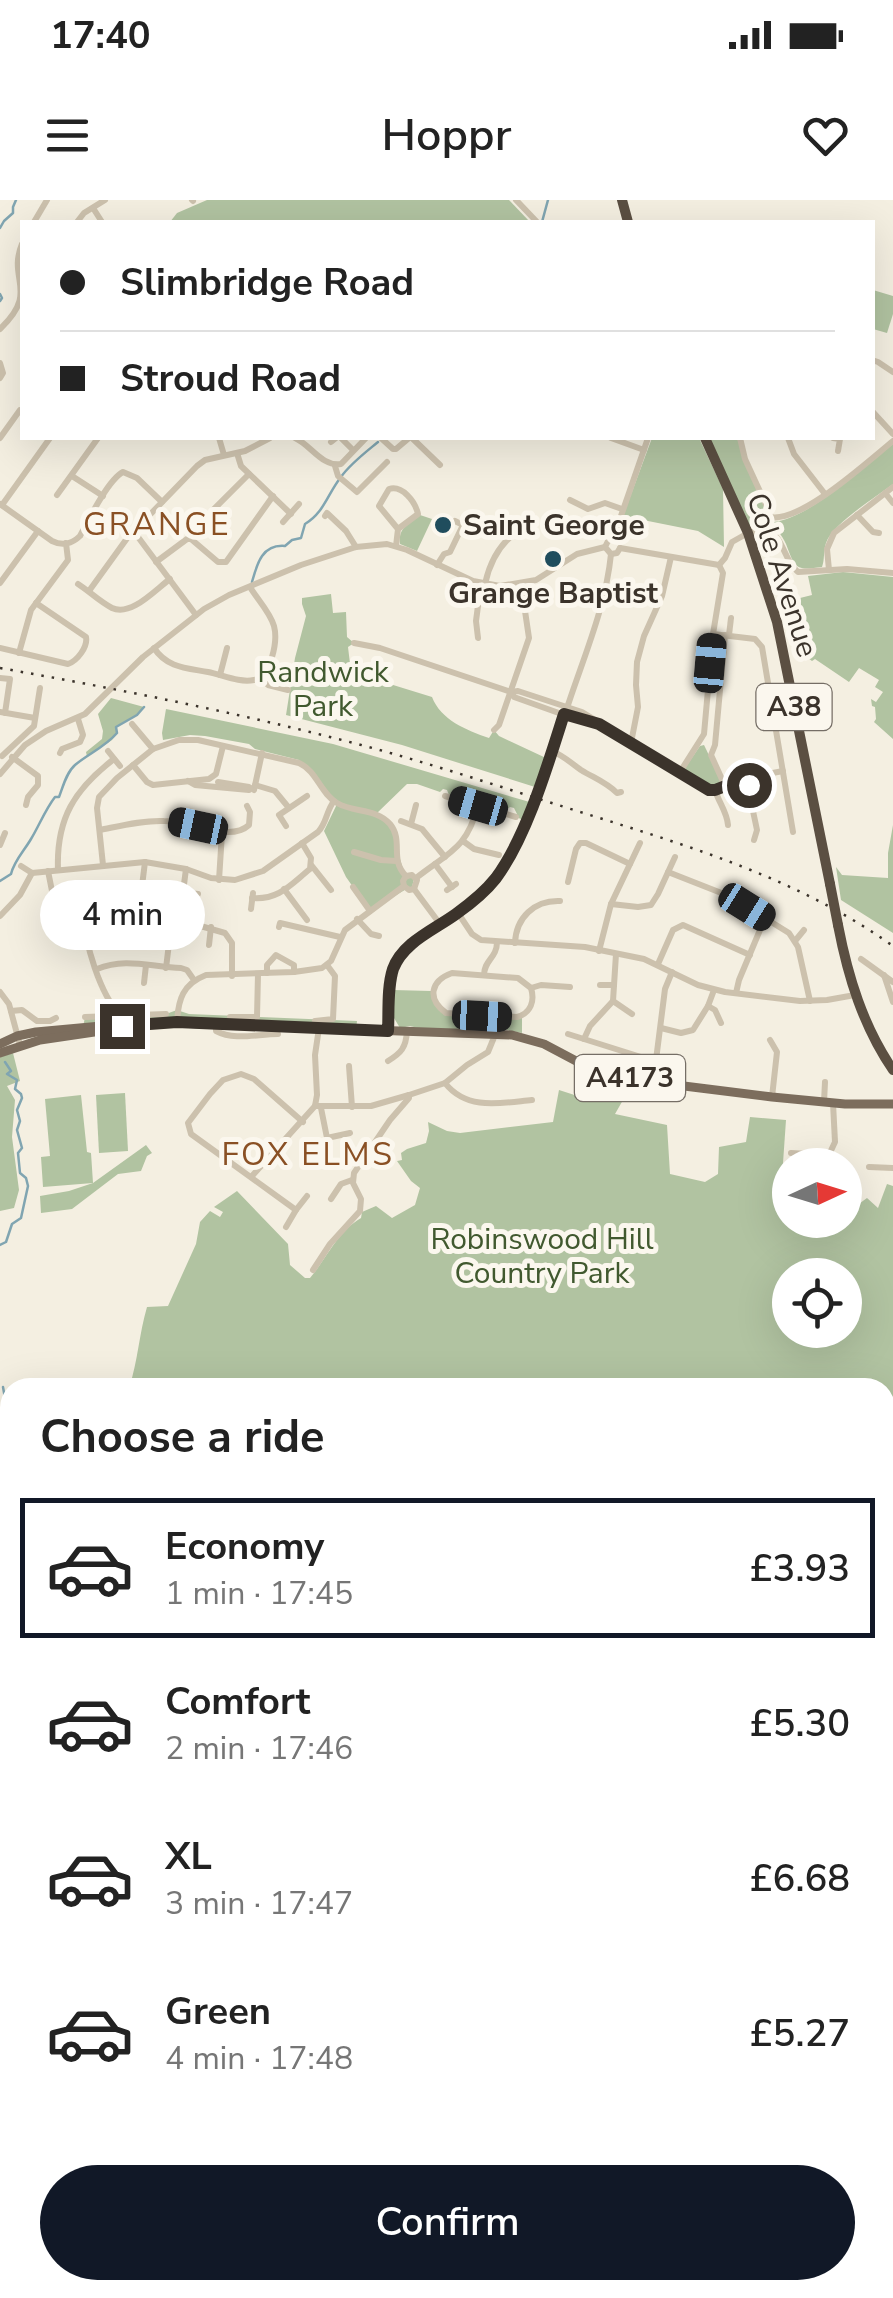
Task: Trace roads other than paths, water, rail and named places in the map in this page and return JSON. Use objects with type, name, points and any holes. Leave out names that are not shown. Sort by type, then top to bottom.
[{"type":"highway","name":"Cole Avenue","points":[[706,440],[748,533],[777,622],[855,995]]},
{"type":"highway","name":"A38","points":[[855,995],[893,1070]]},
{"type":"main road","name":"A4173","points":[[0,1044],[122,1020],[216,1024],[252,1030],[317,1024],[388,1031],[495,1034],[530,1039],[578,1062],[636,1080],[828,1102],[893,1102]]},
{"type":"main road","name":"A4173","points":[[0,1054],[18,1040]]},
{"type":"street","points":[[78,220],[105,200]]},
{"type":"street","points":[[516,200],[535,220]]},
{"type":"street","points":[[93,208],[101,220]]},
{"type":"street","points":[[0,329],[20,303]]},
{"type":"street","points":[[0,362],[0,378]]},
{"type":"street","points":[[0,438],[20,410]]},
{"type":"street","points":[[770,518],[779,519],[803,510],[893,438],[875,415]]},
{"type":"street","points":[[49,440],[2,508],[56,543],[66,544],[80,536],[116,476],[123,472]]},
{"type":"street","points":[[58,496],[97,440]]},
{"type":"street","points":[[220,440],[224,455]]},
{"type":"street","points":[[196,615],[156,562],[137,533],[138,528],[196,466],[237,453],[259,440]]},
{"type":"street","points":[[298,440],[335,466],[364,440]]},
{"type":"street","points":[[338,440],[354,450]]},
{"type":"street","points":[[384,440],[392,449],[407,440]]},
{"type":"street","points":[[412,440],[440,466]]},
{"type":"street","points":[[616,440],[644,450]]},
{"type":"street","points":[[0,774],[33,739],[92,709],[121,677],[196,615],[229,595],[301,565],[356,547],[396,546],[483,584],[500,586],[536,580],[577,554],[605,547],[612,540],[647,440]]},
{"type":"street","points":[[740,440],[770,518],[766,529]]},
{"type":"street","points":[[789,440],[794,454],[825,494]]},
{"type":"street","points":[[838,451],[840,440]]},
{"type":"street","points":[[237,453],[240,466],[290,514]]},
{"type":"street","points":[[122,461],[123,472]]},
{"type":"street","points":[[335,466],[340,478],[354,491],[360,490],[387,462]]},
{"type":"street","points":[[123,472],[137,478],[162,502]]},
{"type":"street","points":[[209,520],[206,517],[249,474]]},
{"type":"street","points":[[72,476],[103,496]]},
{"type":"street","points":[[829,570],[828,544],[834,533],[893,487]]},
{"type":"street","points":[[396,546],[398,529],[379,506],[389,490],[395,488],[402,490],[418,514],[398,529]]},
{"type":"street","points":[[886,493],[893,503]]},
{"type":"street","points":[[156,562],[191,539],[218,562],[226,562],[273,496]]},
{"type":"street","points":[[570,500],[588,509],[605,503],[622,509]]},
{"type":"street","points":[[283,522],[299,504]]},
{"type":"street","points":[[857,515],[880,533]]},
{"type":"street","points":[[325,516],[338,522],[356,547]]},
{"type":"street","points":[[437,565],[450,552],[462,525],[454,521]]},
{"type":"street","points":[[480,639],[476,621],[483,584],[500,548],[522,528]]},
{"type":"street","points":[[719,565],[732,542],[766,529],[778,536],[790,564],[798,572],[857,569],[893,573]]},
{"type":"street","points":[[0,583],[38,531]]},
{"type":"street","points":[[89,591],[128,537],[137,533]]},
{"type":"street","points":[[612,540],[620,548]]},
{"type":"street","points":[[19,653],[30,610],[68,560],[66,544]]},
{"type":"street","points":[[388,1031],[396,962],[413,943],[485,890],[508,860],[526,821],[607,584],[610,554],[605,547]]},
{"type":"street","points":[[620,548],[719,565]]},
{"type":"street","points":[[610,554],[616,554],[620,548]]},
{"type":"street","points":[[631,743],[638,706],[637,662],[672,557]]},
{"type":"street","points":[[680,772],[702,740],[723,573],[719,565]]},
{"type":"street","points":[[78,584],[113,608],[126,610],[170,579]]},
{"type":"street","points":[[494,730],[500,724],[528,638],[521,584]]},
{"type":"street","points":[[154,648],[168,663],[246,681],[261,678],[272,655],[274,627],[250,586]]},
{"type":"street","points":[[0,648],[68,664],[74,662],[86,645],[86,637],[36,602]]},
{"type":"street","points":[[712,755],[731,618]]},
{"type":"street","points":[[713,634],[756,638],[762,647],[793,832]]},
{"type":"street","points":[[354,643],[380,648],[599,724],[714,790],[728,815],[728,825]]},
{"type":"street","points":[[220,675],[227,648]]},
{"type":"street","points":[[0,678],[10,679],[2,712],[35,718]]},
{"type":"street","points":[[261,678],[268,686],[286,689]]},
{"type":"street","points":[[2,756],[31,730],[40,688]]},
{"type":"street","points":[[708,692],[720,692]]},
{"type":"street","points":[[60,750],[80,742],[83,735],[78,719]]},
{"type":"street","points":[[132,724],[153,750]]},
{"type":"street","points":[[103,865],[98,804],[101,794],[153,750],[179,740],[198,740],[308,767],[334,801],[384,818],[394,829],[396,861],[406,876]]},
{"type":"street","points":[[702,740],[725,786]]},
{"type":"street","points":[[133,765],[153,785],[214,777],[224,745]]},
{"type":"street","points":[[62,869],[58,846],[73,801],[84,784],[117,762],[108,751]]},
{"type":"street","points":[[552,751],[606,782],[618,794]]},
{"type":"street","points":[[253,788],[262,753]]},
{"type":"street","points":[[12,757],[38,776],[38,785],[26,805]]},
{"type":"street","points":[[714,790],[782,771]]},
{"type":"street","points":[[746,778],[757,830],[754,840]]},
{"type":"street","points":[[187,781],[195,785],[253,788]]},
{"type":"street","points":[[218,782],[275,791],[289,808]]},
{"type":"street","points":[[286,826],[279,815],[307,796]]},
{"type":"street","points":[[445,796],[513,814]]},
{"type":"street","points":[[21,866],[32,873],[145,862],[219,880],[235,880],[264,871],[323,827],[334,801]]},
{"type":"street","points":[[412,824],[416,805]]},
{"type":"street","points":[[99,830],[160,820],[222,833],[242,831],[248,828],[247,806]]},
{"type":"street","points":[[416,878],[463,841],[472,828],[478,806]]},
{"type":"street","points":[[365,826],[369,812]]},
{"type":"street","points":[[401,821],[430,836],[446,856]]},
{"type":"street","points":[[0,845],[5,832]]},
{"type":"street","points":[[219,880],[222,833]]},
{"type":"street","points":[[463,841],[474,849],[499,854]]},
{"type":"street","points":[[302,843],[312,866],[331,886]]},
{"type":"street","points":[[568,882],[580,843],[630,864]]},
{"type":"street","points":[[599,950],[612,904],[640,843]]},
{"type":"street","points":[[354,852],[396,861]]},
{"type":"street","points":[[612,904],[650,905],[675,857]]},
{"type":"street","points":[[136,886],[142,886],[145,862]]},
{"type":"street","points":[[435,864],[452,887]]},
{"type":"street","points":[[250,909],[252,895],[268,899],[312,866]]},
{"type":"street","points":[[186,869],[183,892],[198,894]]},
{"type":"street","points":[[48,871],[52,891],[66,908],[84,913],[172,919],[225,933],[232,943],[232,976]]},
{"type":"street","points":[[668,872],[729,896],[789,933],[795,941],[810,1001]]},
{"type":"street","points":[[0,916],[20,895],[32,873]]},
{"type":"street","points":[[406,876],[416,878],[418,884],[414,889],[404,886],[406,876]]},
{"type":"street","points":[[177,1022],[182,991],[206,975],[294,972],[327,966],[345,930],[404,886]]},
{"type":"street","points":[[353,887],[370,911]]},
{"type":"street","points":[[284,889],[307,920]]},
{"type":"street","points":[[414,889],[440,924]]},
{"type":"street","points":[[124,895],[126,938]]},
{"type":"street","points":[[515,943],[517,927],[535,906],[560,901]]},
{"type":"street","points":[[84,913],[84,932],[97,969],[122,1020]]},
{"type":"street","points":[[458,913],[480,940],[599,950],[660,965],[714,990],[810,1001],[855,995]]},
{"type":"street","points":[[736,993],[765,918]]},
{"type":"street","points":[[166,968],[172,919]]},
{"type":"street","points":[[358,919],[372,937]]},
{"type":"street","points":[[660,965],[673,930],[683,925],[750,955]]},
{"type":"street","points":[[279,926],[340,937]]},
{"type":"street","points":[[210,946],[212,927]]},
{"type":"street","points":[[795,941],[804,928]]},
{"type":"street","points":[[484,975],[485,966],[496,954],[497,942]]},
{"type":"street","points":[[584,1039],[590,1026],[613,1001],[616,954]]},
{"type":"street","points":[[230,1017],[257,1017],[262,974],[276,955],[294,965],[294,972]]},
{"type":"street","points":[[861,959],[893,982]]},
{"type":"street","points":[[97,969],[116,962],[146,964],[186,970],[194,980]]},
{"type":"street","points":[[144,984],[146,964]]},
{"type":"street","points":[[327,966],[334,976],[333,1019],[317,1024],[318,1107],[328,1138],[350,1133]]},
{"type":"street","points":[[656,1060],[665,989],[672,972]]},
{"type":"street","points":[[452,974],[484,975],[518,978],[531,988],[530,1008],[518,1017],[450,1014],[437,1006],[434,991],[442,978],[452,974]]},
{"type":"street","points":[[884,976],[893,1002]]},
{"type":"street","points":[[600,986],[614,984]]},
{"type":"street","points":[[531,988],[570,987]]},
{"type":"street","points":[[661,1028],[681,1033],[693,1030],[714,990]]},
{"type":"street","points":[[0,992],[11,1010],[18,1040]]},
{"type":"street","points":[[613,1001],[632,1014]]},
{"type":"street","points":[[708,1006],[716,1010],[720,1022]]},
{"type":"street","points":[[11,1010],[22,1010],[37,1022],[56,1018]]},
{"type":"street","points":[[85,1018],[122,1020],[166,1014]]},
{"type":"street","points":[[252,1030],[260,1036],[278,1034]]},
{"type":"street","points":[[390,1061],[401,1054],[407,1031]]},
{"type":"street","points":[[252,1176],[318,1107],[370,1106],[445,1082],[488,1052],[495,1034]]},
{"type":"street","points":[[568,1034],[641,1058],[673,1060]]},
{"type":"street","points":[[770,1044],[777,1052],[772,1097]]},
{"type":"street","points":[[348,1066],[352,1107]]},
{"type":"street","points":[[296,1210],[189,1132],[190,1118],[219,1084],[242,1074],[250,1076],[303,1122]]},
{"type":"street","points":[[445,1082],[458,1096],[481,1104],[529,1102]]},
{"type":"street","points":[[825,1082],[834,1148]]},
{"type":"street","points":[[313,1270],[340,1230],[360,1212],[361,1199],[352,1180],[354,1173],[409,1095]]},
{"type":"street","points":[[869,1167],[893,1168]]},
{"type":"street","points":[[331,1199],[341,1184],[352,1180]]},
{"type":"street","points":[[286,1227],[307,1196]]},
{"type":"waterway","points":[[0,228],[13,213],[16,200]]},
{"type":"waterway","points":[[543,220],[548,200]]},
{"type":"waterway","points":[[0,294],[0,301]]},
{"type":"waterway","points":[[252,582],[266,552],[301,538],[305,524],[321,509],[336,483],[378,442]]},
{"type":"waterway","points":[[0,881],[11,874],[48,807],[59,797],[72,768],[144,707]]},
{"type":"waterway","points":[[0,1245],[6,1242],[12,1224],[21,1218],[28,1186],[20,1173],[18,1153],[22,1148],[17,1110],[22,1098],[15,1089],[17,1080],[7,1074],[11,1071],[5,1062]]},
{"type":"railway","points":[[0,668],[251,718],[454,772],[739,865],[818,901],[893,946]]},
{"type":"place","name":"Saint George","points":[[443,525]]},
{"type":"place","name":"Grange Baptist","points":[[553,559]]},
{"type":"district","name":"GRANGE","points":[[157,524]]},
{"type":"district","name":"FOX ELMS","points":[[308,1154]]},
{"type":"park label","name":"Randwick Park","points":[[323,689]]},
{"type":"park label","name":"Robinswood Hill Country Park","points":[[542,1256]]}]
